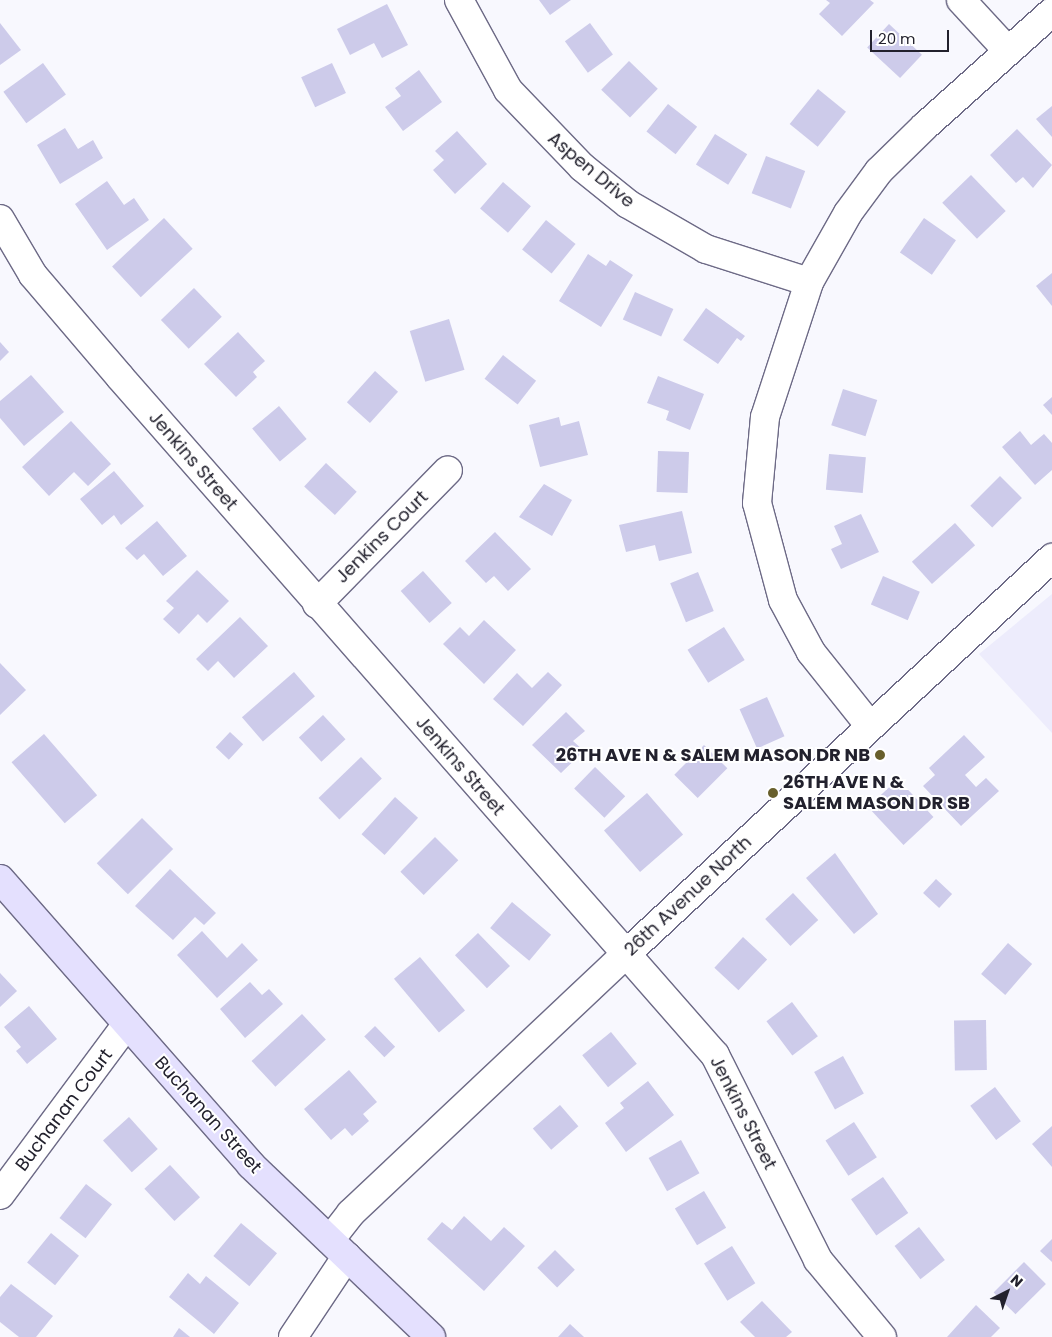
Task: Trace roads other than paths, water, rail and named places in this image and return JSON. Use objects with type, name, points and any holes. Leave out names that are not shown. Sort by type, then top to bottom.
[{"type":"street","name":"Aspen Drive","points":[[459,0],[508,90],[582,167],[628,204],[706,249],[809,282]]},
{"type":"street","points":[[961,0],[1008,51]]},
{"type":"street","points":[[870,726],[810,652],[783,600],[758,503],[765,417],[809,282],[848,213],[879,171],[1052,12]]},
{"type":"street","name":"Jenkins Street","points":[[0,219],[33,275],[317,604],[715,1055],[818,1260],[882,1337]]},
{"type":"street","name":"Jenkins Court","points":[[317,604],[448,470]]},
{"type":"street","name":"26th Avenue North","points":[[293,1337],[338,1248],[351,1214],[626,954],[1052,558]]},
{"type":"street","name":"Buchanan Street","points":[[0,880],[250,1165],[431,1337]]},
{"type":"street","name":"Buchanan Court","points":[[0,1195],[127,1024]]},
{"type":"place","name":"26TH AVE N & SALEM MASON DR NB","points":[[880,755]]},
{"type":"place","name":"26TH AVE N & SALEM MASON DR SB","points":[[773,793]]}]
